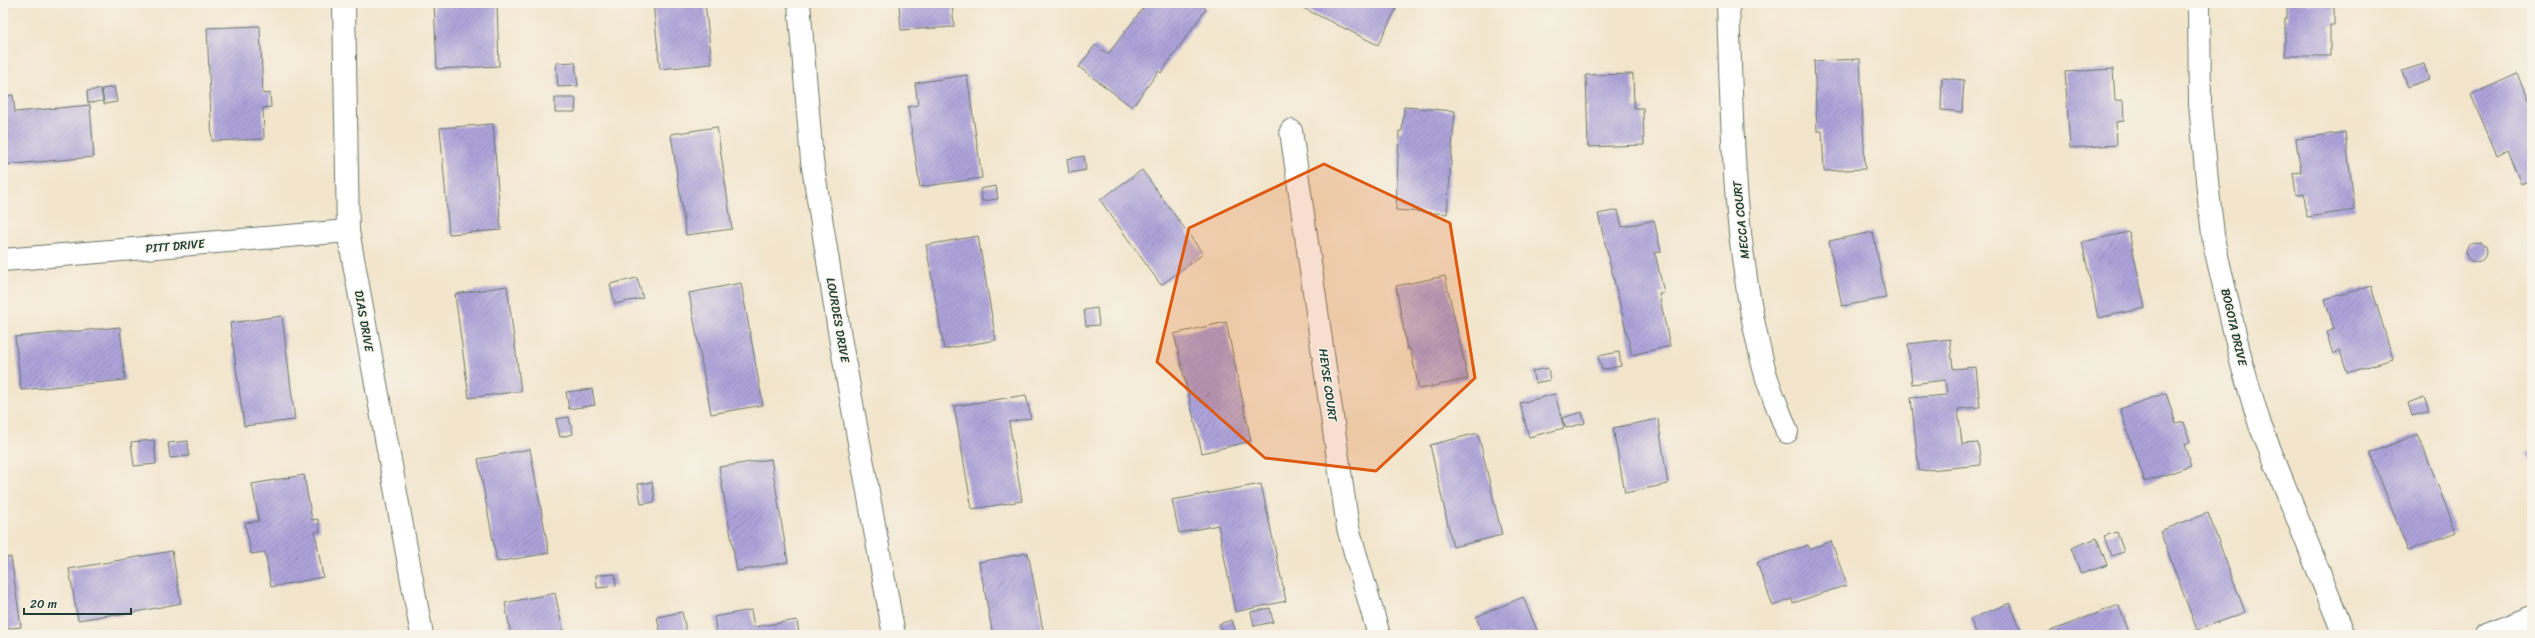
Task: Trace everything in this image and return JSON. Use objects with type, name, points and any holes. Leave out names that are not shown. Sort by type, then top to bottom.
[{"type":"street","name":"DIAS DRIVE","points":[[344,3],[348,231],[422,635]]},
{"type":"street","name":"LOURDES DRIVE","points":[[799,3],[812,161],[841,343],[894,635]]},
{"type":"street","name":"MECCA COURT","points":[[1728,3],[1739,219],[1752,312],[1766,374],[1787,432]]},
{"type":"street","name":"BOGOTA DRIVE","points":[[2199,3],[2200,104],[2214,243],[2230,315],[2260,425],[2344,635]]},
{"type":"street","name":"HEYSE COURT","points":[[1291,131],[1348,528],[1379,635]]},
{"type":"street","name":"PITT DRIVE","points":[[3,260],[348,231]]},
{"type":"street","points":[[2486,635],[2532,618]]},
{"type":"highlighted area","points":[[1324,164],[1450,223],[1475,378],[1376,471],[1265,458],[1157,362],[1189,228]]},
{"type":"building","points":[[434,3],[497,3],[499,66],[437,69]]},
{"type":"building","points":[[653,3],[705,3],[712,64],[660,69]]},
{"type":"building","points":[[899,3],[952,3],[954,27],[901,30]]},
{"type":"building","points":[[1147,3],[1199,3],[1206,9],[1161,73],[1159,71],[1132,107],[1079,67],[1095,45],[1108,54]]},
{"type":"building","points":[[1293,3],[1399,3],[1378,45]]},
{"type":"building","points":[[2287,3],[2334,3],[2334,25],[2330,25],[2330,56],[2285,56],[2285,19],[2287,19]]},
{"type":"building","points":[[260,26],[263,94],[270,93],[271,107],[263,108],[264,139],[212,141],[207,28]]},
{"type":"building","points":[[1860,59],[1865,169],[1824,171],[1822,131],[1817,131],[1814,61]]},
{"type":"building","points":[[575,62],[578,86],[558,87],[556,63]]},
{"type":"building","points":[[2424,64],[2429,79],[2408,87],[2402,71]]},
{"type":"building","points":[[2113,69],[2115,101],[2123,100],[2124,121],[2116,122],[2117,145],[2070,148],[2065,72]]},
{"type":"building","points":[[1633,74],[1634,108],[1643,108],[1644,145],[1588,147],[1586,75]]},
{"type":"building","points":[[2517,74],[2532,107],[2532,179],[2521,184],[2507,150],[2497,155],[2471,95]]},
{"type":"building","points":[[967,75],[982,178],[920,187],[908,107],[918,105],[915,83]]},
{"type":"building","points":[[1942,78],[1964,80],[1962,112],[1941,110]]},
{"type":"building","points":[[114,87],[117,102],[104,104],[102,89]]},
{"type":"building","points":[[101,89],[103,101],[88,103],[87,91]]},
{"type":"building","points":[[13,95],[15,112],[90,105],[94,157],[3,165],[3,96]]},
{"type":"building","points":[[555,98],[576,98],[575,112],[555,112]]},
{"type":"building","points":[[1404,107],[1455,111],[1447,214],[1396,210],[1399,131],[1402,131]]},
{"type":"building","points":[[493,124],[501,230],[449,234],[440,128]]},
{"type":"building","points":[[717,127],[732,229],[686,235],[671,134]]},
{"type":"building","points":[[2345,132],[2355,210],[2307,217],[2304,194],[2296,195],[2293,173],[2301,172],[2296,139]]},
{"type":"building","points":[[1084,156],[1086,170],[1069,173],[1067,159]]},
{"type":"building","points":[[1142,170],[1203,254],[1161,285],[1100,200]]},
{"type":"building","points":[[996,186],[998,199],[982,201],[980,189]]},
{"type":"building","points":[[1618,210],[1622,227],[1654,220],[1661,252],[1655,253],[1664,293],[1659,294],[1670,346],[1632,355],[1598,214]]},
{"type":"building","points":[[1873,232],[1886,298],[1842,306],[1829,241]]},
{"type":"building","points":[[2129,232],[2145,308],[2098,318],[2082,242]]},
{"type":"building","points":[[978,236],[996,340],[944,349],[926,245]]},
{"type":"building","points":[[2476,242],[2483,245],[2486,252],[2483,259],[2476,262],[2469,259],[2466,252],[2469,245]]},
{"type":"building","points":[[1445,276],[1468,379],[1419,389],[1410,348],[1407,349],[1396,286]]},
{"type":"building","points":[[637,278],[643,298],[615,304],[610,284]]},
{"type":"building","points":[[741,283],[763,405],[711,414],[689,293]]},
{"type":"building","points":[[507,286],[521,391],[469,398],[455,294]]},
{"type":"building","points":[[2371,286],[2393,359],[2347,373],[2340,351],[2333,354],[2326,332],[2334,329],[2325,299]]},
{"type":"building","points":[[1097,308],[1099,325],[1086,326],[1084,310]]},
{"type":"building","points":[[282,316],[295,420],[244,426],[230,323]]},
{"type":"building","points":[[1226,322],[1251,441],[1202,453],[1174,334]]},
{"type":"building","points":[[120,327],[125,380],[21,390],[15,337]]},
{"type":"building","points":[[1950,339],[1953,369],[1976,367],[1980,407],[1958,409],[1962,444],[1978,443],[1981,465],[1919,471],[1911,398],[1947,395],[1945,380],[1912,384],[1908,344]]},
{"type":"building","points":[[1619,352],[1621,366],[1602,370],[1598,356]]},
{"type":"building","points":[[1548,368],[1550,380],[1535,383],[1532,371]]},
{"type":"building","points":[[592,389],[595,405],[569,409],[566,392]]},
{"type":"building","points":[[2166,393],[2176,424],[2184,422],[2190,442],[2184,444],[2191,466],[2145,482],[2120,409]]},
{"type":"building","points":[[1555,394],[1564,428],[1529,437],[1520,403]]},
{"type":"building","points":[[1026,395],[1031,418],[1009,422],[1022,501],[972,509],[954,406]]},
{"type":"building","points":[[2424,397],[2429,411],[2412,416],[2408,403]]},
{"type":"building","points":[[1582,412],[1585,423],[1566,428],[1562,418]]},
{"type":"building","points":[[569,417],[573,434],[560,437],[556,419]]},
{"type":"building","points":[[1658,419],[1668,484],[1625,493],[1613,428]]},
{"type":"building","points":[[1478,433],[1502,535],[1453,547],[1430,445]]},
{"type":"building","points":[[2418,434],[2456,532],[2408,551],[2370,453]]},
{"type":"building","points":[[154,440],[156,464],[134,466],[131,442]]},
{"type":"building","points":[[188,441],[189,456],[170,458],[168,443]]},
{"type":"building","points":[[530,449],[549,553],[497,562],[478,459]]},
{"type":"building","points":[[2532,450],[2532,465],[2527,452]]},
{"type":"building","points":[[771,459],[788,562],[737,571],[719,467]]},
{"type":"building","points":[[304,475],[312,520],[318,519],[320,531],[315,532],[323,577],[271,587],[265,552],[251,554],[245,523],[259,521],[252,484]]},
{"type":"building","points":[[652,482],[655,502],[641,504],[638,484]]},
{"type":"building","points":[[1261,484],[1286,601],[1235,612],[1218,525],[1179,533],[1172,500]]},
{"type":"building","points":[[2208,513],[2245,612],[2197,630],[2160,531]]},
{"type":"building","points":[[2117,532],[2124,552],[2111,556],[2104,536]]},
{"type":"building","points":[[2097,538],[2107,565],[2081,574],[2071,548]]},
{"type":"building","points":[[1831,541],[1847,585],[1793,603],[1792,599],[1773,606],[1757,563],[1808,545],[1810,549]]},
{"type":"building","points":[[172,551],[181,603],[116,616],[115,614],[78,620],[69,569]]},
{"type":"building","points":[[1028,553],[1044,635],[993,635],[979,562]]},
{"type":"building","points":[[11,557],[21,627],[3,629],[3,558]]},
{"type":"building","points":[[615,574],[616,586],[597,588],[596,575]]},
{"type":"building","points":[[555,593],[564,635],[511,635],[505,603]]},
{"type":"building","points":[[1523,597],[1539,635],[1483,635],[1476,617]]},
{"type":"building","points":[[2010,603],[2023,635],[1977,635],[1970,619]]},
{"type":"building","points":[[2119,605],[2130,635],[2040,635]]},
{"type":"building","points":[[1270,608],[1273,622],[1254,626],[1251,612]]},
{"type":"building","points":[[751,610],[754,627],[797,620],[799,635],[717,635],[714,617]]},
{"type":"building","points":[[682,612],[687,635],[661,635],[657,617]]},
{"type":"building","points":[[1232,620],[1237,635],[1223,635],[1219,624]]}]
